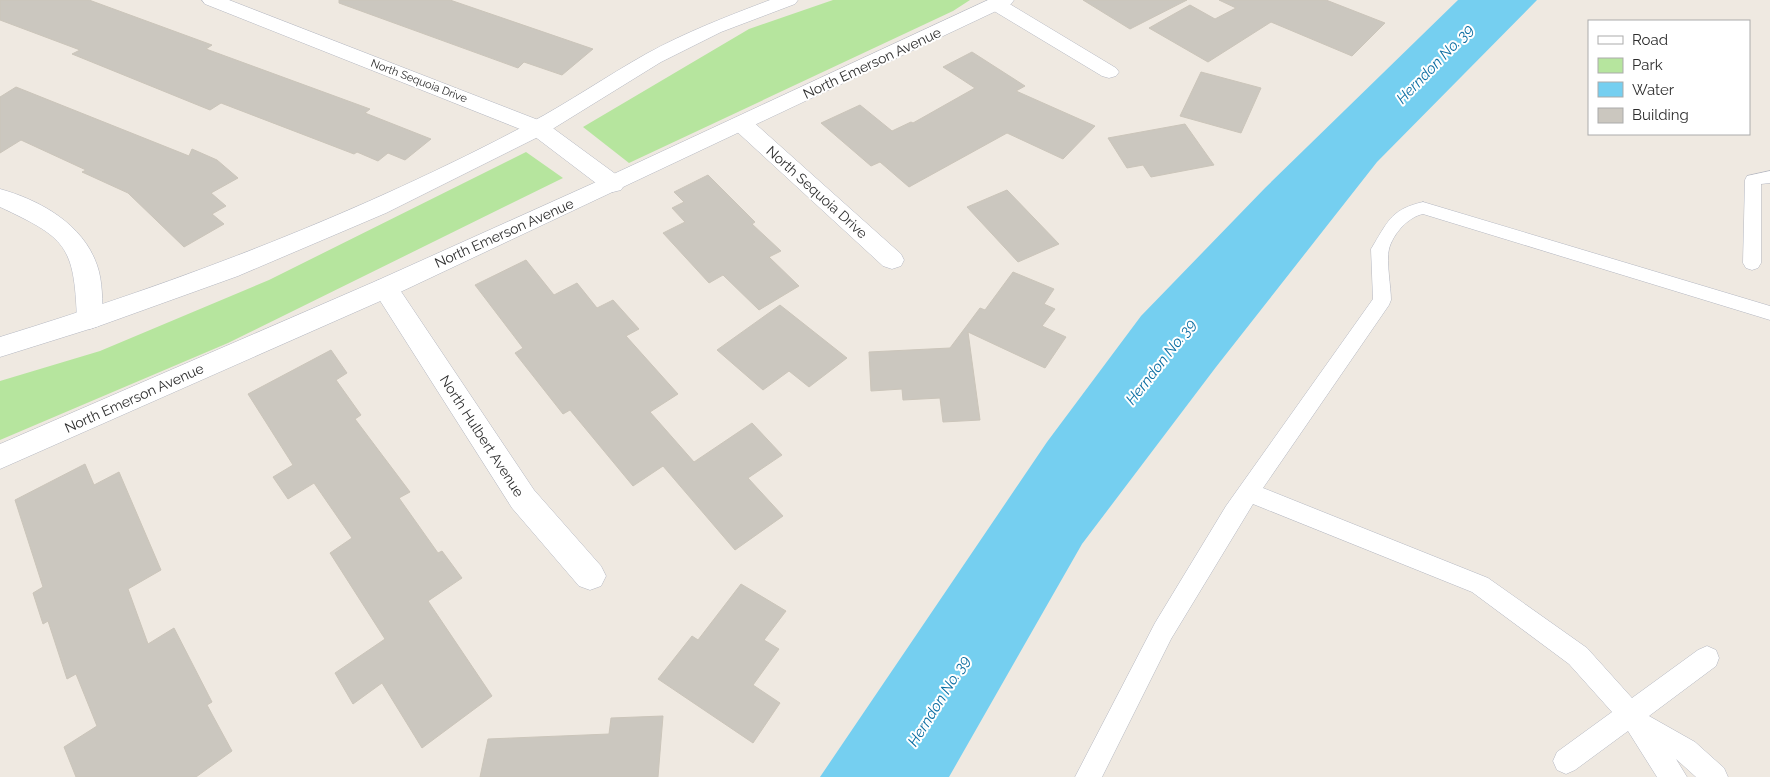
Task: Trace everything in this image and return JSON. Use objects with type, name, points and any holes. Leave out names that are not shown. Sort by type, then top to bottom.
[{"type":"street","name":"North Sequoia Drive","points":[[212,0],[538,128],[613,184]]},
{"type":"street","points":[[0,347],[90,319],[229,270],[369,210],[538,128],[654,58],[714,28],[782,1]]},
{"type":"street","points":[[1001,1],[1109,72]]},
{"type":"street","name":"North Emerson Avenue","points":[[0,457],[385,288],[742,124],[1001,1]]},
{"type":"street","name":"North Sequoia Drive","points":[[742,124],[892,260]]},
{"type":"street","points":[[0,197],[53,223],[71,239],[85,265],[90,319]]},
{"type":"street","name":"North Hulbert Avenue","points":[[385,288],[523,499],[590,576]]},
{"type":"lane","points":[[1752,263],[1753,180],[1770,177]]},
{"type":"lane","points":[[1088,777],[1163,631],[1248,492],[1382,300],[1380,249],[1398,219],[1410,211],[1423,208],[1770,314]]},
{"type":"lane","points":[[1248,492],[1480,585],[1578,656],[1637,721],[1668,771],[1674,777]]},
{"type":"lane","points":[[1566,761],[1637,721],[1707,658]]},
{"type":"lane","points":[[1637,721],[1686,751],[1715,777]]},
{"type":"green space","points":[[833,0],[970,0],[953,11],[629,163],[583,127],[749,29]]},
{"type":"green space","points":[[526,152],[563,178],[228,343],[0,440],[0,381],[100,351],[269,280]]},
{"type":"water","name":"Herndon No. 39","points":[[1458,0],[1537,0],[1377,162],[1216,367],[1082,544],[949,777],[820,777],[1047,442],[1141,316],[1266,187]]},
{"type":"building","points":[[0,0],[89,0],[212,45],[206,49],[370,109],[365,113],[431,139],[405,160],[388,153],[378,161],[357,152],[354,154],[221,103],[210,110],[72,54],[80,50],[0,20]]},
{"type":"building","points":[[339,0],[450,0],[593,49],[562,75],[524,62],[518,68],[339,3]]},
{"type":"building","points":[[1083,0],[1187,0],[1130,29]]},
{"type":"building","points":[[1219,0],[1326,0],[1385,23],[1352,56],[1271,22],[1208,62],[1149,28],[1190,5],[1215,19],[1236,8]]},
{"type":"building","points":[[972,52],[1025,86],[1016,91],[1095,126],[1063,159],[1007,133],[909,187],[880,162],[871,166],[821,123],[860,105],[892,131],[911,122],[913,123],[975,88],[943,67]]},
{"type":"building","points":[[1201,72],[1261,88],[1241,133],[1180,116]]},
{"type":"building","points":[[16,87],[189,156],[192,149],[217,160],[238,178],[211,193],[226,206],[212,214],[224,224],[184,247],[128,193],[82,172],[86,170],[21,140],[0,153],[0,97]]},
{"type":"building","points":[[1185,124],[1214,165],[1151,177],[1143,165],[1127,168],[1108,138]]},
{"type":"building","points":[[708,175],[755,222],[752,224],[781,251],[769,257],[799,286],[759,310],[723,275],[709,283],[663,233],[685,222],[672,208],[684,202],[674,192]]},
{"type":"building","points":[[1007,190],[1059,244],[1018,262],[967,207]]},
{"type":"building","points":[[526,260],[554,295],[577,283],[597,308],[613,300],[639,329],[626,336],[678,394],[650,412],[694,462],[752,423],[782,455],[748,478],[783,516],[735,550],[663,466],[633,486],[570,410],[563,414],[515,353],[523,348],[475,285]]},
{"type":"building","points":[[1013,272],[1054,289],[1044,304],[1055,309],[1042,326],[1066,337],[1045,368],[968,332],[980,420],[943,422],[940,398],[903,400],[902,389],[871,391],[869,352],[950,348],[980,308],[985,310]]},
{"type":"building","points":[[780,305],[847,358],[809,387],[789,371],[763,390],[717,350]]},
{"type":"building","points":[[331,350],[347,373],[336,380],[361,415],[355,419],[410,492],[399,498],[438,553],[442,551],[462,578],[428,601],[492,696],[422,748],[382,683],[353,704],[335,673],[385,639],[330,553],[352,538],[314,483],[288,499],[273,477],[293,465],[248,394]]},
{"type":"building","points":[[85,464],[94,485],[119,472],[161,570],[128,589],[148,644],[174,628],[212,702],[207,705],[232,751],[196,777],[76,777],[64,747],[97,726],[76,674],[67,679],[48,621],[43,624],[33,593],[43,587],[15,500]]},
{"type":"building","points":[[741,584],[786,611],[764,640],[779,649],[753,685],[780,703],[753,743],[658,679],[692,636],[698,640]]},
{"type":"building","points":[[663,716],[658,777],[480,777],[488,739],[609,734],[611,718]]}]
